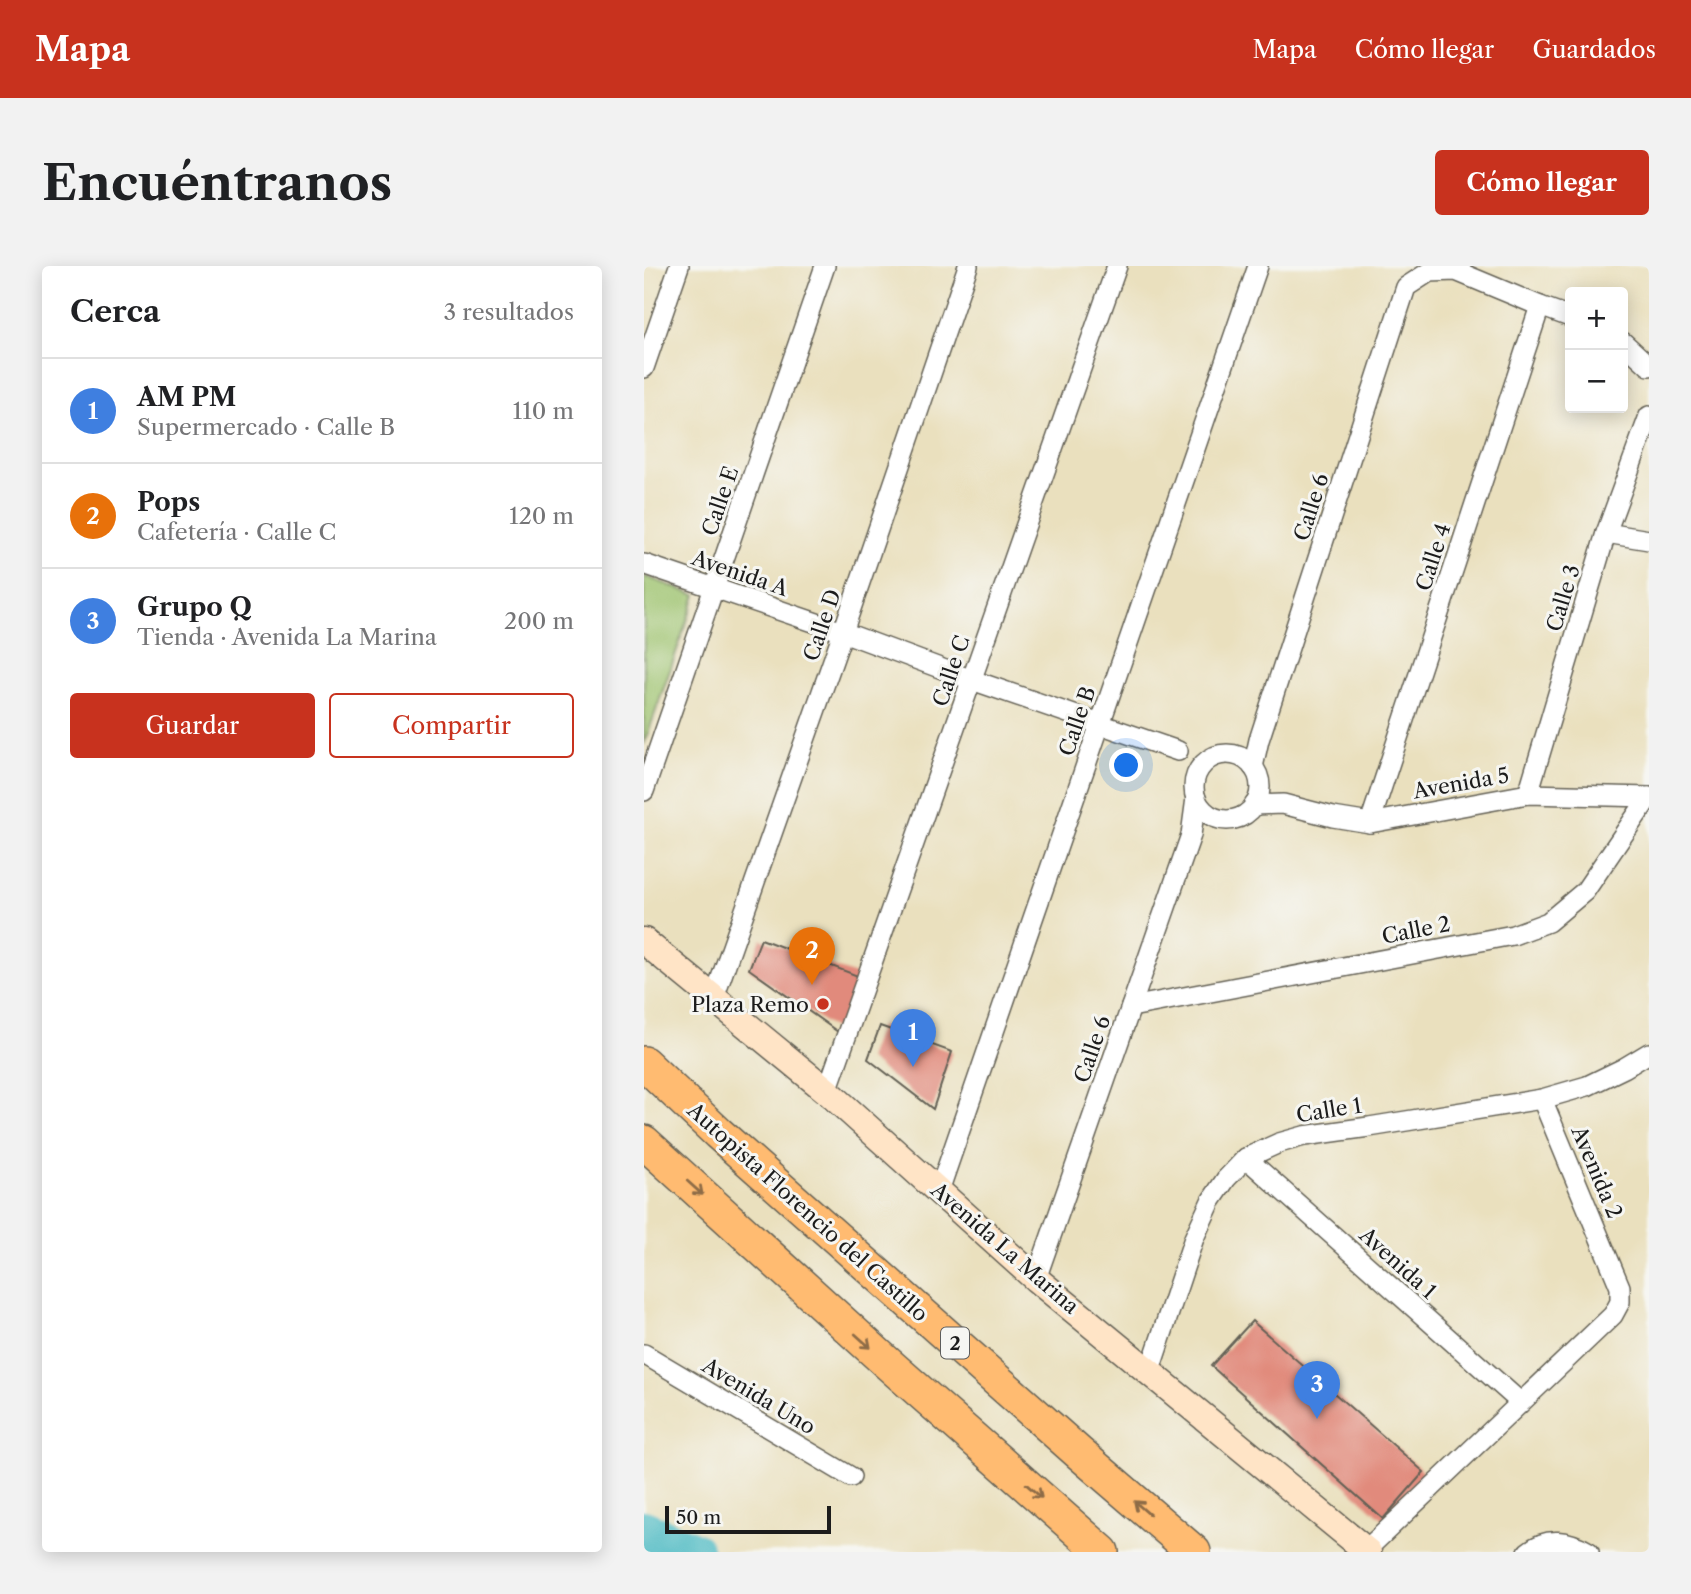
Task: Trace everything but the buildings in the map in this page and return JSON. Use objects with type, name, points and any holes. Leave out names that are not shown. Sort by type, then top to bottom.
[{"type":"highway","points":[[644,1037],[670,1065],[718,1133]]},
{"type":"highway","name":"Autopista Florencio del Castillo","points":[[644,1063],[718,1133],[1194,1552]]},
{"type":"highway","points":[[644,1142],[884,1360],[1102,1552]]},
{"type":"street","points":[[644,368],[678,266]]},
{"type":"street","name":"Calle E","points":[[644,791],[825,266]]},
{"type":"street","name":"Calle D","points":[[714,998],[844,632],[968,266]]},
{"type":"street","name":"Calle C","points":[[827,1091],[1118,266]]},
{"type":"street","name":"Calle B","points":[[939,1191],[1258,266]]},
{"type":"street","name":"Calle 6","points":[[1250,767],[1406,287],[1429,272],[1456,271],[1540,306]]},
{"type":"street","points":[[1540,306],[1565,315]]},
{"type":"street","name":"Calle 4","points":[[1370,822],[1540,306]]},
{"type":"street","points":[[1628,347],[1649,366]]},
{"type":"street","name":"Calle 3","points":[[1528,794],[1606,533],[1649,416]]},
{"type":"street","points":[[1606,533],[1649,540]]},
{"type":"street","name":"Avenida A","points":[[644,564],[1178,751]]},
{"type":"street","points":[[1250,767],[1260,789],[1248,813],[1228,820],[1209,814],[1201,807],[1194,788],[1200,768],[1207,761],[1227,754],[1250,767],[1283,804]]},
{"type":"street","name":"Avenida 5","points":[[1254,805],[1283,804],[1333,817],[1370,822],[1528,794],[1649,797]]},
{"type":"street","name":"Calle 2","points":[[1131,1007],[1513,935],[1548,922],[1585,891],[1649,797]]},
{"type":"street","name":"Calle 6","points":[[1036,1279],[1191,835],[1196,798]]},
{"type":"street","points":[[1191,835],[1218,818]]},
{"type":"street","name":"Avenida La Marina","points":[[644,941],[827,1091],[1036,1279],[1367,1551]]},
{"type":"street","name":"Calle 1","points":[[1149,1373],[1194,1238],[1211,1202],[1246,1158],[1279,1143],[1304,1136],[1542,1099],[1587,1086],[1649,1053]]},
{"type":"street","name":"Avenida 2","points":[[1520,1402],[1613,1315],[1620,1302],[1620,1287],[1542,1099]]},
{"type":"street","name":"Avenida 1","points":[[1246,1158],[1520,1402]]},
{"type":"street","name":"Avenida Uno","points":[[644,1354],[851,1477]]},
{"type":"street","points":[[1367,1551],[1520,1402]]},
{"type":"street","points":[[1528,1552],[1534,1547],[1558,1539],[1589,1552]]},
{"type":"green space","points":[[644,576],[696,595],[644,745]]},
{"type":"waterway","points":[[644,1530],[694,1552]]},
{"type":"place","name":"Pops","points":[[812,985]]},
{"type":"place","name":"Plaza Remo","points":[[823,1004]]},
{"type":"place","name":"AM PM","points":[[913,1067]]},
{"type":"place","name":"Grupo Q","points":[[1317,1419]]}]
